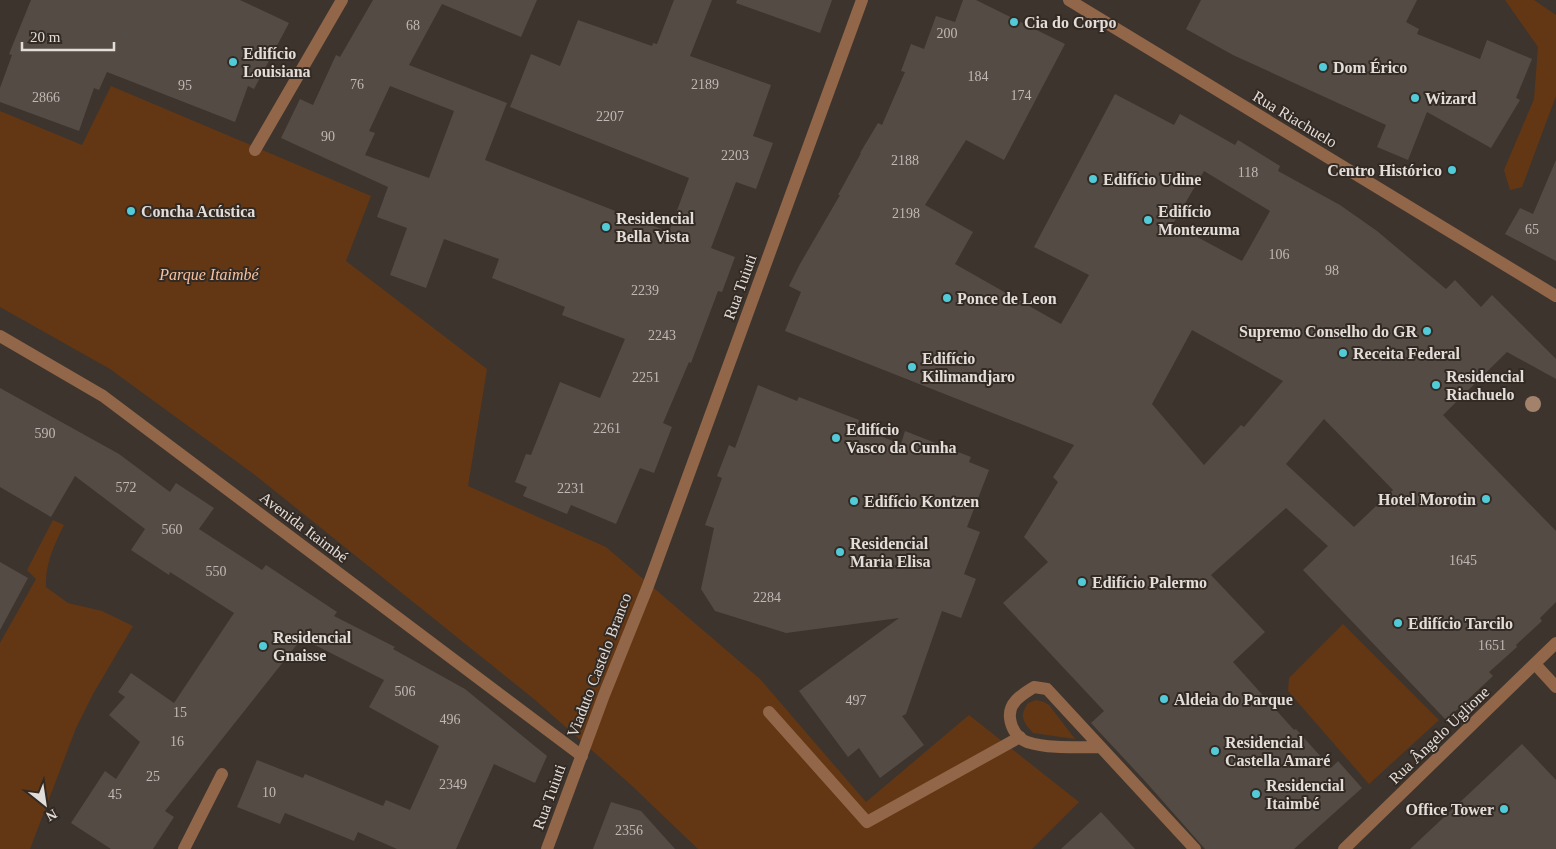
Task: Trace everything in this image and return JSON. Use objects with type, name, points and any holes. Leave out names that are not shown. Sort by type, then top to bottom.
[{"type":"street","points":[[255,150],[342,0]]},
{"type":"street","name":"Rua Tuiuti","points":[[648,586],[862,0]]},
{"type":"street","name":"Rua Riachuelo","points":[[1069,0],[1556,296]]},
{"type":"street","name":"Avenida Itaimbé","points":[[0,336],[103,396],[582,756]]},
{"type":"street","name":"Viaduto Castelo Branco","points":[[582,756],[648,586]]},
{"type":"street","name":"Rua Ângelo Uglione","points":[[1344,849],[1556,643]]},
{"type":"street","points":[[1535,664],[1556,687]]},
{"type":"street","points":[[1100,747],[1050,746],[1025,741],[1012,728],[1010,714],[1017,698],[1034,687],[1047,689],[1194,849]]},
{"type":"street","points":[[770,712],[870,826],[1020,737]]},
{"type":"street","name":"Rua Tuiuti","points":[[547,849],[582,756]]},
{"type":"street","points":[[184,849],[222,774]]},
{"type":"green space","points":[[1505,0],[1534,0],[1556,15],[1556,96],[1522,187],[1510,190],[1504,170],[1534,99],[1538,47]]},
{"type":"green space","name":"Parque Itaimbé","points":[[111,86],[371,196],[346,261],[487,369],[468,486],[606,547],[760,679],[866,802],[969,715],[1079,802],[1032,849],[698,849],[630,784],[534,699],[255,475],[110,369],[0,307],[0,111],[82,145]]},
{"type":"green space","points":[[53,520],[64,525],[49,563],[46,587],[68,603],[102,611],[133,626],[93,694],[76,728],[30,849],[0,849],[0,643],[36,579],[27,570]]},
{"type":"green space","points":[[1343,624],[1439,720],[1369,784],[1288,691],[1289,678]]},
{"type":"green space","points":[[1036,700],[1049,705],[1075,739],[1033,733],[1023,719],[1023,715],[1028,703]]},
{"type":"building","points":[[31,0],[240,0],[289,23],[254,89],[248,86],[235,122],[107,72],[99,90],[94,88],[79,131],[0,102],[0,88],[12,55],[9,54]]},
{"type":"building","points":[[373,0],[537,0],[521,37],[442,4],[409,65],[507,103],[485,160],[669,232],[689,178],[510,107],[531,54],[560,66],[578,20],[652,46],[653,43],[657,44],[674,0],[712,0],[690,56],[771,85],[753,136],[773,143],[756,189],[736,182],[711,248],[735,257],[722,292],[718,291],[691,363],[689,362],[663,423],[672,427],[654,473],[640,468],[616,524],[571,505],[567,514],[523,496],[527,487],[515,482],[526,454],[531,455],[560,382],[600,398],[625,339],[562,315],[565,307],[492,278],[499,259],[444,239],[426,288],[390,275],[407,228],[377,217],[388,187],[281,138],[300,99],[313,105],[336,55],[340,57]],"holes":[[[390,86],[454,111],[429,178],[365,155],[375,133],[369,131]]]},
{"type":"building","points":[[737,0],[832,0],[820,33],[736,3]]},
{"type":"building","points":[[963,0],[976,0],[1065,44],[1004,160],[966,140],[925,205],[973,232],[955,264],[1061,324],[1089,275],[1034,247],[1115,94],[1174,125],[1180,114],[1235,145],[1238,140],[1280,166],[1278,171],[1340,205],[1377,231],[1446,289],[1455,280],[1481,307],[1492,295],[1556,359],[1556,379],[1507,352],[1443,415],[1556,531],[1556,602],[1540,618],[1542,621],[1489,672],[1493,676],[1446,720],[1303,570],[1328,546],[1286,508],[1211,575],[1265,632],[1233,662],[1331,768],[1338,761],[1362,788],[1294,849],[1205,849],[1091,723],[1104,711],[1003,603],[1048,562],[1024,537],[1058,482],[1053,477],[1074,445],[785,331],[801,292],[789,286],[840,195],[838,195],[860,153],[878,123],[882,125],[905,72],[901,71],[911,44],[924,49],[936,16],[955,22]],"holes":[[[1204,171],[1270,211],[1242,261],[1173,224]],[[1192,330],[1283,381],[1244,427],[1241,425],[1204,465],[1152,404]],[[1324,419],[1393,490],[1354,527],[1286,464]]]},
{"type":"building","points":[[1201,0],[1417,0],[1406,22],[1419,29],[1417,34],[1480,59],[1487,40],[1532,59],[1516,98],[1520,100],[1491,148],[1427,112],[1408,160],[1377,147],[1386,125],[1233,55],[1186,29]]},
{"type":"building","points":[[1556,160],[1556,261],[1505,234],[1520,208],[1533,214]]},
{"type":"building","points":[[758,385],[797,401],[799,397],[859,420],[857,427],[901,444],[905,431],[971,457],[969,462],[989,470],[967,527],[980,532],[964,574],[976,579],[961,618],[942,611],[906,714],[902,716],[924,745],[880,778],[859,748],[848,757],[799,691],[899,618],[786,633],[715,611],[701,589],[714,528],[705,525],[722,478],[717,476],[729,445],[735,448]]},
{"type":"building","points":[[0,388],[119,454],[170,492],[176,483],[214,508],[199,529],[262,570],[266,565],[337,612],[334,616],[395,647],[393,649],[465,689],[547,756],[535,783],[494,764],[456,849],[397,849],[358,832],[354,841],[285,813],[280,824],[237,807],[257,760],[303,778],[305,774],[383,806],[386,800],[410,810],[439,746],[369,707],[384,680],[307,641],[312,629],[310,628],[165,811],[174,817],[153,849],[111,849],[71,823],[105,771],[116,779],[140,742],[109,715],[125,697],[118,692],[131,673],[174,703],[234,613],[170,572],[169,575],[131,550],[145,529],[75,476],[51,517],[0,487]]},
{"type":"building","points":[[0,562],[28,578],[0,630]]},
{"type":"building","name":"Office Tower","points":[[1522,744],[1556,780],[1556,849],[1410,849]]},
{"type":"building","points":[[611,802],[641,811],[675,849],[593,849]]},
{"type":"building","points":[[1101,812],[1135,849],[1061,849]]},
{"type":"place","name":"Cia do Corpo","points":[[1014,22]]},
{"type":"place","name":"Edifício Louisiana","points":[[233,62]]},
{"type":"place","name":"Dom Érico","points":[[1323,67]]},
{"type":"place","name":"Wizard","points":[[1415,98]]},
{"type":"place","name":"Centro Histórico","points":[[1452,170]]},
{"type":"place","name":"Edifício Udine","points":[[1093,179]]},
{"type":"place","name":"Concha Acústica","points":[[131,211]]},
{"type":"place","name":"Edifício Montezuma","points":[[1148,220]]},
{"type":"place","name":"Residencial Bella Vista","points":[[606,227]]},
{"type":"place","name":"Ponce de Leon","points":[[947,298]]},
{"type":"place","name":"Supremo Conselho do GR","points":[[1427,331]]},
{"type":"place","name":"Receita Federal","points":[[1343,353]]},
{"type":"place","name":"Edifício Kilimandjaro","points":[[912,367]]},
{"type":"place","name":"Residencial Riachuelo","points":[[1436,385]]},
{"type":"place","name":"Edifício Vasco da Cunha","points":[[836,438]]},
{"type":"place","name":"Hotel Morotin","points":[[1486,499]]},
{"type":"place","name":"Edifício Kontzen","points":[[854,501]]},
{"type":"place","name":"Residencial Maria Elisa","points":[[840,552]]},
{"type":"place","name":"Edifício Palermo","points":[[1082,582]]},
{"type":"place","name":"Edifício Tarcilo","points":[[1398,623]]},
{"type":"place","name":"Residencial Gnaisse","points":[[263,646]]},
{"type":"place","name":"Aldeia do Parque","points":[[1164,699]]},
{"type":"place","name":"Residencial Castella Amaré","points":[[1215,751]]},
{"type":"place","name":"Residencial Itaimbé","points":[[1256,794]]},
{"type":"place","name":"Office Tower","points":[[1504,809]]}]
